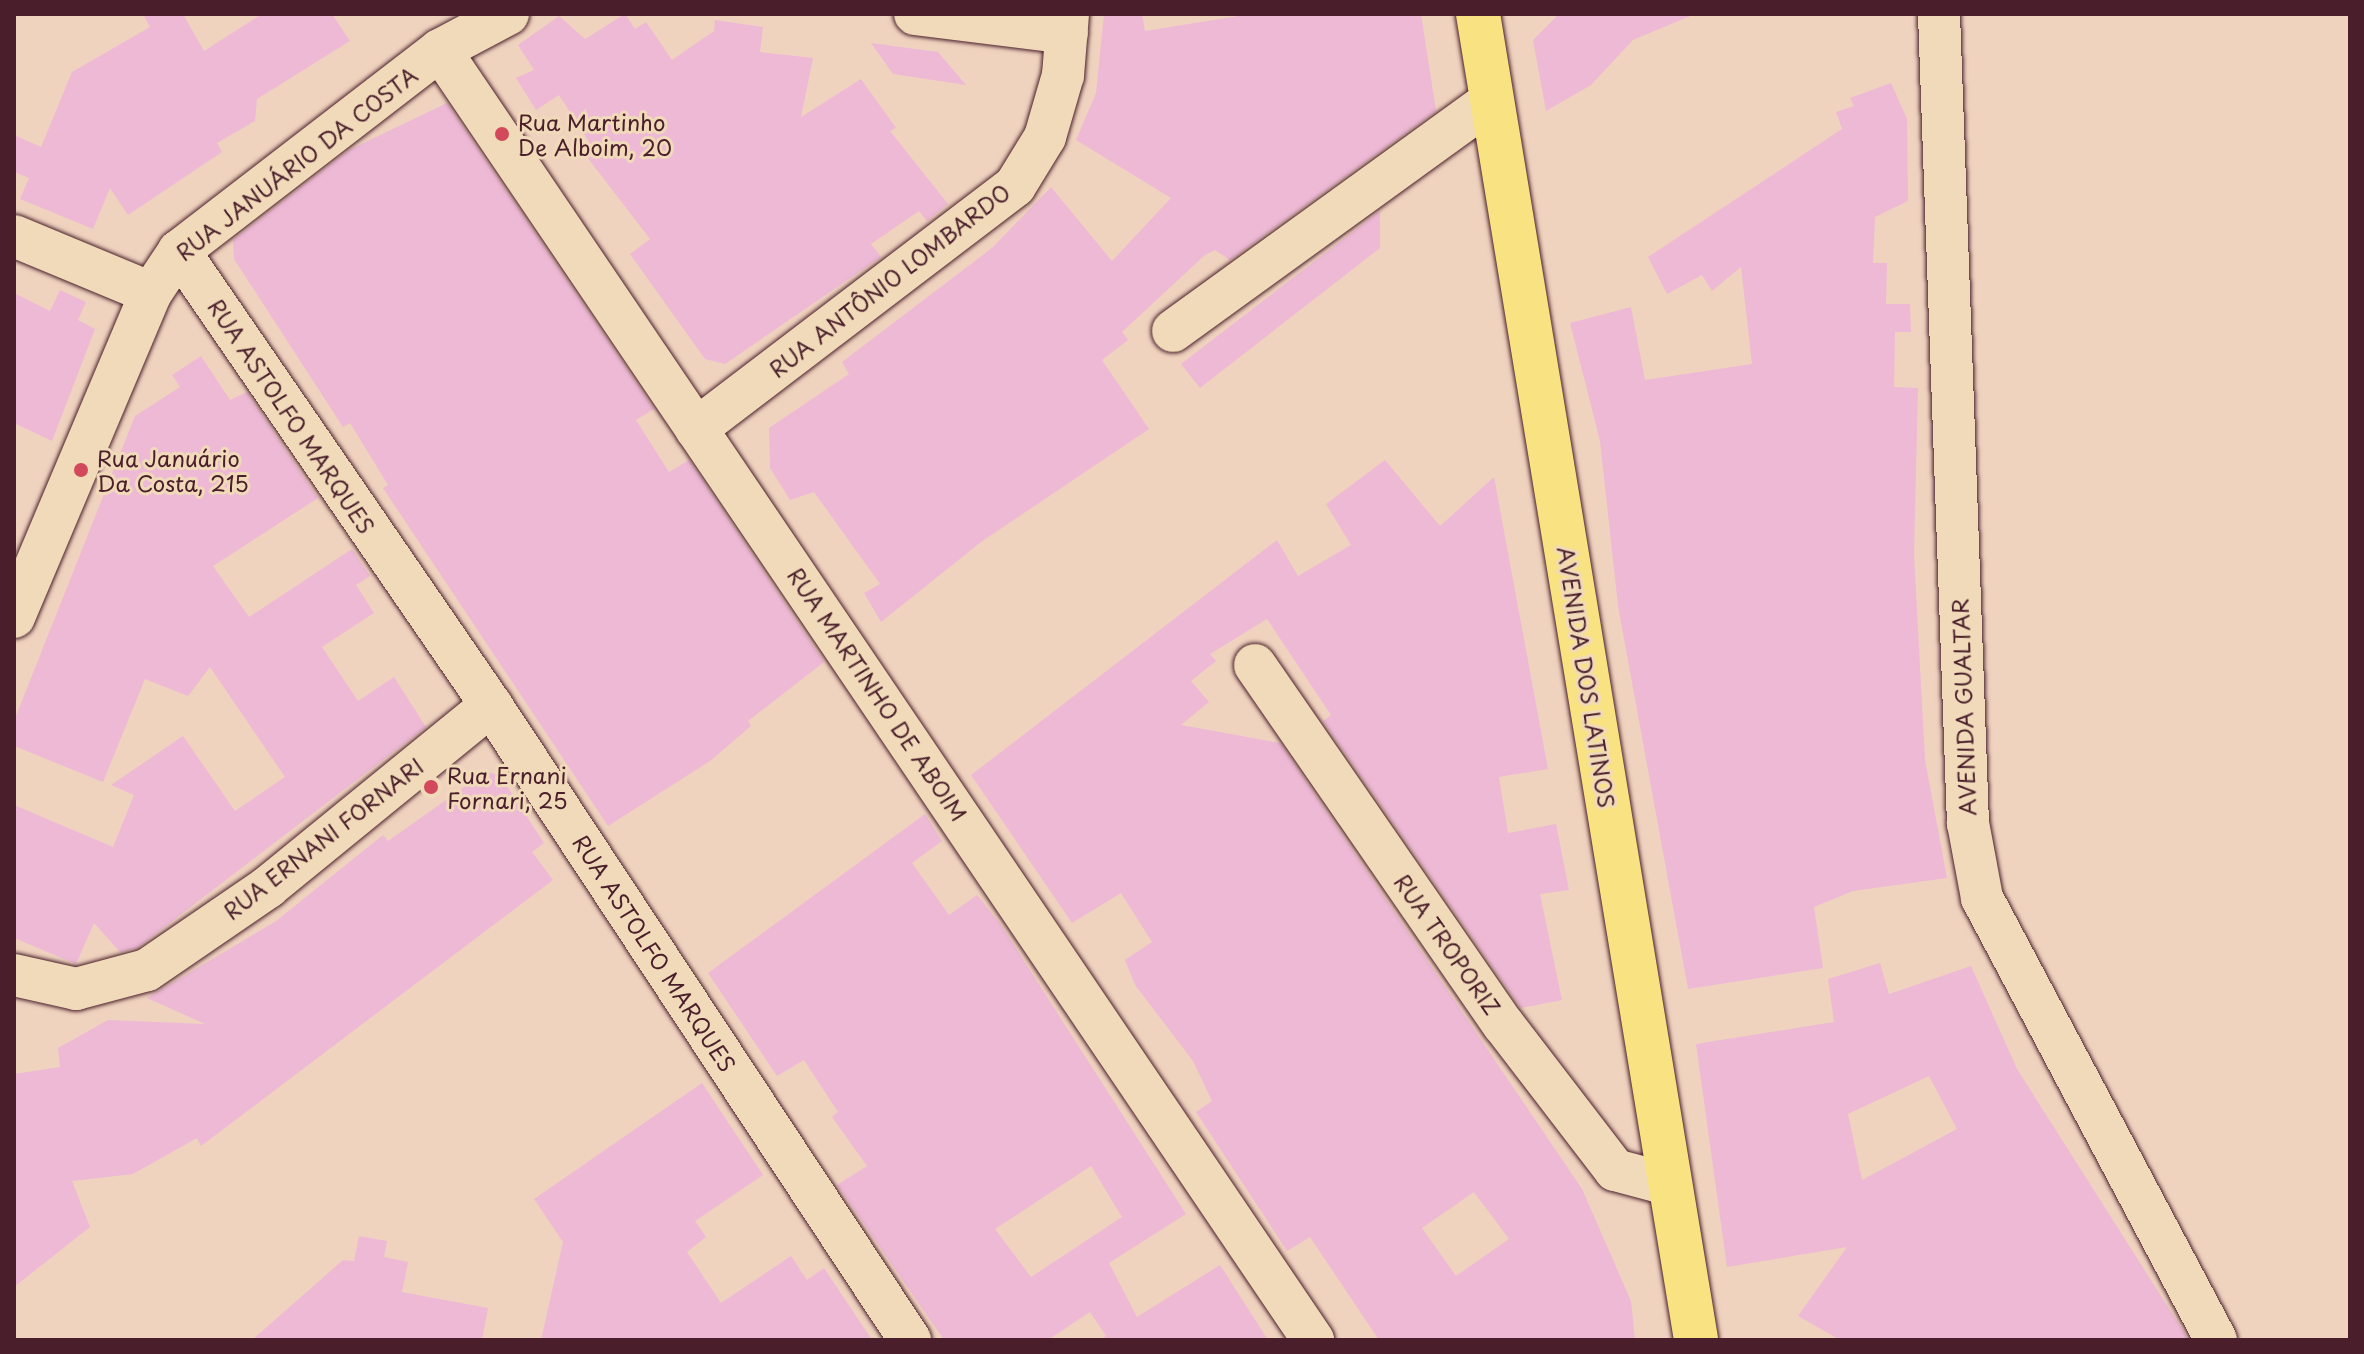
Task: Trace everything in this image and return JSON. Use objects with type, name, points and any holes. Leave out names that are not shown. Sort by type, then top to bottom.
[{"type":"main road","name":"AVENIDA DOS LATINOS","points":[[1478,14],[1696,1340]]},
{"type":"street","name":"RUA JANUÁRIO DA COSTA","points":[[16,603],[151,293],[179,251],[440,50],[508,14]]},
{"type":"street","points":[[915,14],[1067,23]]},
{"type":"street","name":"AVENIDA GUALTAR","points":[[1939,14],[1968,823],[1982,898],[2216,1340]]},
{"type":"street","name":"RUA ANTÔNIO LOMBARDO","points":[[696,429],[1015,186],[1045,137],[1067,23]]},
{"type":"street","name":"RUA MARTINHO DE ABOIM","points":[[440,50],[1313,1340]]},
{"type":"street","points":[[1173,331],[1491,101]]},
{"type":"street","points":[[14,236],[151,293]]},
{"type":"street","name":"RUA ASTOLFO MARQUES","points":[[179,251],[491,705],[910,1340]]},
{"type":"street","name":"RUA TROPORIZ","points":[[1255,665],[1503,1024],[1615,1170],[1671,1185]]},
{"type":"street","name":"RUA ERNANI FORNARI","points":[[14,975],[76,989],[147,970],[268,887],[491,705]]},
{"type":"building","points":[[143,14],[183,14],[204,51],[262,14],[332,14],[350,41],[257,99],[255,121],[217,143],[222,152],[128,215],[110,188],[93,229],[20,199],[29,178],[14,172],[14,135],[41,147],[72,72],[150,27]]},
{"type":"building","points":[[625,14],[635,29],[646,22],[672,60],[714,31],[715,20],[763,27],[760,52],[813,58],[801,117],[861,79],[896,128],[890,131],[948,204],[927,221],[919,211],[871,244],[881,257],[725,364],[705,359],[630,254],[650,239],[580,148],[589,142],[559,95],[536,110],[516,78],[534,70],[518,45],[559,16],[585,39]]},
{"type":"building","points":[[1104,14],[1142,14],[1145,31],[1251,14],[1421,14],[1436,111],[1230,260],[1215,250],[1205,255],[1122,332],[1128,340],[1102,360],[1149,429],[981,542],[881,622],[864,593],[880,584],[814,492],[790,500],[770,468],[769,428],[849,374],[842,362],[992,248],[1051,187],[1112,261],[1171,198],[1076,140],[1096,93]]},
{"type":"building","points":[[1559,14],[1695,14],[1633,40],[1591,85],[1546,111],[1533,40]]},
{"type":"building","points":[[871,43],[938,52],[966,85],[893,74]]},
{"type":"building","points":[[1891,83],[1907,119],[1908,201],[1875,217],[1873,263],[1887,263],[1886,304],[1910,304],[1911,332],[1895,332],[1894,387],[1918,388],[1914,554],[1925,760],[1947,878],[1853,891],[1814,907],[1823,968],[1688,989],[1618,606],[1600,441],[1570,323],[1631,307],[1645,380],[1752,364],[1741,267],[1712,291],[1702,275],[1667,294],[1648,257],[1842,129],[1836,112],[1854,106],[1850,98]]},
{"type":"building","points":[[447,103],[654,409],[636,420],[669,472],[689,460],[824,662],[748,721],[751,726],[710,761],[608,826],[383,488],[388,485],[350,423],[343,427],[234,259],[233,240],[349,150]]},
{"type":"building","points":[[1380,211],[1380,248],[1200,388],[1181,364]]},
{"type":"building","points":[[60,290],[86,302],[78,320],[95,329],[52,441],[14,423],[14,293],[50,311]]},
{"type":"building","points":[[201,356],[230,400],[247,392],[318,498],[213,566],[249,617],[352,549],[370,576],[356,585],[374,613],[322,647],[358,701],[394,677],[426,727],[137,948],[120,952],[94,923],[76,964],[14,938],[14,805],[113,847],[134,795],[111,785],[183,736],[235,811],[285,777],[210,667],[188,696],[145,679],[103,782],[14,746],[14,721],[135,416],[180,387],[172,375]]},
{"type":"building","points":[[1385,460],[1440,526],[1494,477],[1548,769],[1499,777],[1508,833],[1556,824],[1569,890],[1540,894],[1562,1000],[1521,1008],[1323,721],[1331,715],[1267,619],[1210,654],[1216,661],[1191,681],[1209,702],[1181,725],[1280,743],[1582,1189],[1631,1301],[1635,1340],[1379,1340],[1310,1237],[1287,1251],[1196,1112],[1212,1101],[1193,1061],[1135,985],[1125,960],[1152,942],[1121,893],[1072,923],[971,775],[1277,540],[1298,576],[1351,545],[1326,504]],"holes":[[[1474,1192],[1509,1239],[1456,1276],[1422,1228]]]},
{"type":"building","points":[[487,771],[501,777],[544,843],[532,852],[553,880],[201,1146],[197,1138],[133,1174],[72,1181],[90,1227],[14,1287],[14,1074],[60,1067],[58,1048],[108,1020],[205,1024],[147,998],[276,921],[383,835],[388,841]]},
{"type":"building","points":[[925,814],[942,841],[912,863],[949,915],[977,895],[1001,925],[1186,1214],[1109,1263],[1137,1317],[1220,1265],[1268,1340],[1100,1340],[1106,1336],[1090,1312],[1048,1340],[944,1340],[837,1185],[867,1166],[832,1117],[838,1112],[804,1060],[777,1076],[708,973]],"holes":[[[1091,1166],[1122,1217],[1031,1277],[995,1229]]]},
{"type":"building","points":[[1880,963],[1889,994],[1971,966],[2017,1069],[2189,1340],[1840,1340],[1798,1316],[1847,1247],[1727,1267],[1696,1044],[1834,1022],[1828,979]],"holes":[[[1929,1076],[1957,1129],[1862,1180],[1848,1114]]]},
{"type":"building","points":[[702,1083],[763,1175],[695,1221],[706,1237],[687,1252],[721,1303],[791,1256],[807,1280],[824,1268],[872,1340],[541,1340],[563,1242],[534,1199]]},
{"type":"building","points":[[359,1236],[387,1241],[384,1257],[408,1262],[402,1292],[488,1308],[482,1340],[252,1340],[343,1260],[354,1261]]},
{"type":"place","name":"Rua Martinho De Alboim, 20","points":[[502,134]]},
{"type":"place","name":"Rua Januário Da Costa, 215","points":[[81,470]]},
{"type":"place","name":"Rua Ernani Fornari, 25","points":[[431,787]]}]
